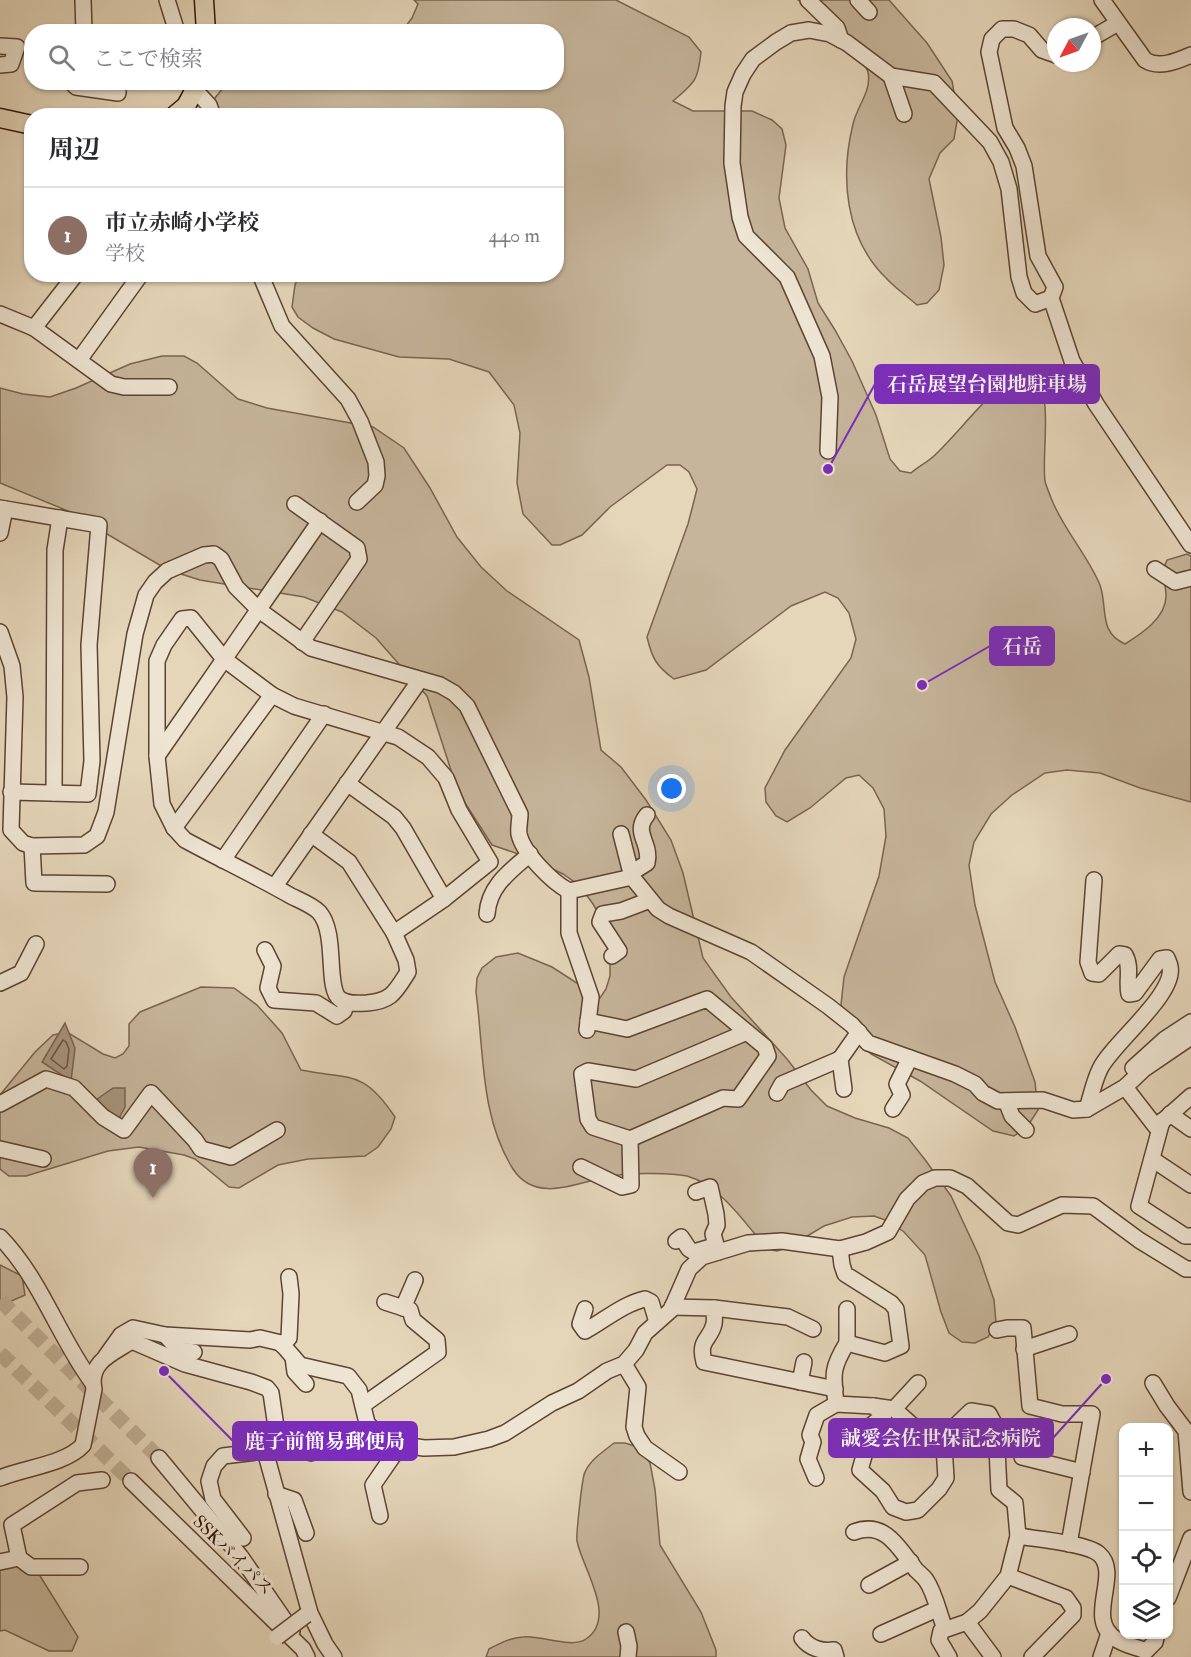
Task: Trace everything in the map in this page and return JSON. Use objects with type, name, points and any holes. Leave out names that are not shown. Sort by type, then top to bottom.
[{"type":"main road","points":[[204,0],[206,24]]},
{"type":"main road","points":[[184,108],[195,90]]},
{"type":"main road","points":[[0,118],[24,122]]},
{"type":"street","points":[[83,0],[84,24]]},
{"type":"street","points":[[166,0],[174,24]]},
{"type":"street","points":[[808,0],[837,28],[837,42]]},
{"type":"street","points":[[858,0],[869,12]]},
{"type":"street","points":[[1103,0],[1138,53],[1152,65],[1191,55]]},
{"type":"street","points":[[1101,33],[1118,23]]},
{"type":"street","points":[[1047,52],[1042,50],[1029,35],[1014,29],[1002,29],[992,39],[988,52],[1005,128],[1024,166],[1038,256],[1055,287],[1051,298],[1072,361],[1096,404],[1191,545]]},
{"type":"street","points":[[828,452],[830,397],[822,356],[787,277],[746,236],[740,217],[732,163],[732,106],[739,83],[753,59],[776,42],[790,33],[808,30],[837,42],[891,76],[934,83],[990,142],[1001,162],[1009,189],[1019,277],[1024,294],[1035,304],[1051,298]]},
{"type":"street","points":[[0,46],[24,48]]},
{"type":"street","points":[[0,65],[10,64],[24,48]]},
{"type":"street","points":[[891,76],[904,114]]},
{"type":"street","points":[[97,90],[118,93],[118,90]]},
{"type":"street","points":[[201,90],[210,108]]},
{"type":"street","points":[[34,328],[70,282]]},
{"type":"street","points":[[79,360],[135,282]]},
{"type":"street","points":[[263,282],[282,326],[348,399],[360,421],[376,462],[377,476],[375,485],[357,502]]},
{"type":"street","points":[[0,314],[34,328],[111,384],[124,387],[169,387]]},
{"type":"street","points":[[295,504],[357,548],[359,559],[303,642]]},
{"type":"street","points":[[0,533],[2,508],[99,525],[89,645],[92,760],[88,794],[11,792]]},
{"type":"street","points":[[54,793],[55,550],[60,518]]},
{"type":"street","points":[[157,756],[320,521]]},
{"type":"street","points":[[0,632],[12,666],[15,697],[7,723],[11,792],[5,834],[32,846],[84,845],[97,836],[103,825],[135,634],[146,595],[167,571],[204,555],[214,555],[220,559],[236,587],[259,610],[311,648],[440,685],[454,693],[467,706],[520,814],[519,833],[525,849],[558,885],[569,891],[631,875],[647,863],[649,855],[640,831],[640,825],[647,815]]},
{"type":"street","points":[[1155,569],[1175,582],[1191,578]]},
{"type":"street","points":[[311,834],[349,862],[394,933],[406,960],[408,972],[393,994],[382,1002],[350,1004],[339,998],[334,989],[331,944],[327,926],[318,912],[275,886],[185,840],[174,828],[162,804],[157,756],[157,661],[164,645],[182,619],[191,618],[224,659],[272,695],[294,706],[398,736],[428,757],[446,778],[459,810],[490,862],[444,899],[394,933]]},
{"type":"street","points":[[275,886],[420,680]]},
{"type":"street","points":[[174,828],[272,695]]},
{"type":"street","points":[[224,860],[324,714]]},
{"type":"street","points":[[347,783],[394,817],[403,828],[444,899]]},
{"type":"street","points":[[621,834],[631,875],[657,909],[751,952],[828,1006],[859,1032],[868,1043],[975,1084],[983,1093],[998,1101],[1044,1100],[1073,1110],[1087,1109],[1125,1087],[1144,1069],[1191,1037]]},
{"type":"street","points":[[32,846],[34,883],[107,884]]},
{"type":"street","points":[[487,914],[488,903],[502,878],[530,854]]},
{"type":"street","points":[[1087,1109],[1100,1068],[1152,1006],[1166,984],[1171,967],[1167,958],[1160,959],[1135,993],[1129,994],[1127,985],[1129,962],[1125,955],[1119,954],[1099,974],[1092,974],[1088,963],[1094,880]]},
{"type":"street","points":[[569,891],[569,933],[591,997],[587,1025],[627,1029],[707,999],[747,1032],[765,1047],[768,1056],[738,1100],[723,1098],[630,1139],[593,1127],[588,1119],[582,1074],[588,1071],[636,1079],[747,1032]]},
{"type":"street","points":[[619,951],[600,922],[603,914],[621,911],[650,900]]},
{"type":"street","points":[[0,983],[21,973],[36,944]]},
{"type":"street","points":[[265,951],[273,966],[268,987],[274,1000],[316,1003],[337,1016],[344,1011],[347,1002]]},
{"type":"street","points":[[1107,1096],[1143,1057],[1191,1022]]},
{"type":"street","points":[[777,1094],[782,1084],[840,1059],[859,1032]]},
{"type":"street","points":[[893,1109],[902,1095],[897,1084],[910,1058]]},
{"type":"street","points":[[840,1059],[844,1089]]},
{"type":"street","points":[[0,1104],[46,1079],[74,1088],[104,1117],[124,1130],[151,1094],[201,1149],[231,1157],[277,1130]]},
{"type":"street","points":[[1125,1087],[1156,1126],[1191,1096]]},
{"type":"street","points":[[1006,1101],[1012,1116],[1026,1130]]},
{"type":"street","points":[[1166,1118],[1191,1129]]},
{"type":"street","points":[[1166,1118],[1139,1206],[1185,1236],[1191,1236]]},
{"type":"street","points":[[584,1172],[622,1187],[631,1185],[630,1139]]},
{"type":"street","points":[[0,1149],[43,1159]]},
{"type":"street","points":[[1152,1158],[1191,1185]]},
{"type":"street","points":[[676,1241],[681,1237],[688,1249],[694,1252],[748,1243],[782,1241],[840,1250],[888,1232],[907,1199],[923,1183],[935,1178],[950,1178],[967,1186],[1008,1223],[1018,1225],[1062,1205],[1093,1206],[1139,1240],[1185,1269],[1191,1269]]},
{"type":"street","points":[[696,1192],[710,1187],[716,1214],[717,1224],[713,1234],[717,1248]]},
{"type":"street","points":[[0,1237],[33,1278],[94,1389],[83,1445],[77,1451],[0,1479]]},
{"type":"street","points":[[92,1382],[98,1365],[121,1335],[133,1328],[165,1335],[250,1340],[260,1338],[282,1345],[300,1365],[348,1376],[359,1390],[367,1423],[374,1431],[395,1442],[414,1446],[454,1447],[505,1433],[552,1403],[624,1364],[636,1350],[645,1333],[672,1307],[689,1269],[702,1257],[717,1248]]},
{"type":"street","points":[[840,1250],[845,1275],[891,1303],[896,1309],[901,1346],[885,1353],[866,1353],[847,1343]]},
{"type":"street","points":[[282,1345],[288,1338],[291,1294],[289,1277]]},
{"type":"street","points":[[403,1308],[415,1280]]},
{"type":"street","points":[[585,1309],[580,1324],[585,1331],[615,1312],[645,1299],[651,1302],[657,1322]]},
{"type":"street","points":[[363,1405],[438,1352],[437,1340],[413,1320],[410,1310],[385,1302]]},
{"type":"street","points":[[672,1307],[714,1308],[788,1317],[813,1329]]},
{"type":"street","points":[[714,1308],[714,1325],[704,1342],[702,1352],[704,1362],[800,1382],[836,1397],[894,1409],[932,1443]]},
{"type":"street","points":[[836,1397],[834,1368],[847,1343],[847,1309]]},
{"type":"street","points":[[998,1330],[1023,1328],[1030,1407],[1062,1414],[1092,1413],[1069,1544]]},
{"type":"street","points":[[1024,1349],[1069,1334]]},
{"type":"street","points":[[165,1335],[179,1350],[194,1352]]},
{"type":"street","points":[[106,1356],[132,1341],[185,1364],[251,1382],[267,1388],[272,1393],[276,1427],[265,1451],[308,1614],[334,1657]]},
{"type":"street","points":[[293,1357],[295,1372],[306,1384]]},
{"type":"street","points":[[800,1382],[804,1362]]},
{"type":"street","points":[[624,1364],[638,1386],[634,1427],[637,1436],[645,1448],[679,1472]]},
{"type":"street","points":[[894,1409],[918,1383]]},
{"type":"street","points":[[1153,1383],[1186,1431],[1191,1492]]},
{"type":"street","points":[[816,1478],[808,1458],[813,1443],[810,1435],[817,1415],[836,1397]]},
{"type":"street","points":[[873,1406],[884,1415],[873,1424],[860,1470],[883,1491],[893,1507],[906,1512],[918,1510],[939,1489],[946,1478],[944,1446],[948,1433],[971,1411],[989,1414],[996,1426],[999,1490],[1015,1503],[1018,1536],[1008,1576],[980,1611],[967,1622],[941,1631],[939,1640],[949,1657]]},
{"type":"street","points":[[243,1538],[213,1499],[209,1481],[213,1466],[223,1456],[265,1451],[291,1439],[297,1439],[311,1453]]},
{"type":"street","points":[[380,1516],[374,1485],[393,1456],[395,1442]]},
{"type":"street","points":[[1022,1457],[1082,1472]]},
{"type":"street","points":[[159,1458],[241,1557],[275,1604],[305,1653]]},
{"type":"street","points":[[82,1562],[31,1566],[19,1558],[12,1524],[76,1483],[102,1480]]},
{"type":"street","name":"SSKバイパス","points":[[130,1481],[305,1653]]},
{"type":"street","points":[[276,1494],[294,1500],[306,1533]]},
{"type":"street","points":[[854,1532],[864,1528],[874,1528],[902,1549],[926,1581],[945,1629]]},
{"type":"street","points":[[1018,1536],[1069,1544],[1098,1552],[1107,1571],[1101,1610],[1109,1633],[1116,1639],[1146,1651],[1152,1646]]},
{"type":"street","points":[[1173,1585],[1191,1538]]},
{"type":"street","points":[[0,1562],[19,1558]]},
{"type":"street","points":[[869,1585],[910,1562]]},
{"type":"street","points":[[1008,1576],[1066,1598],[1073,1608],[1073,1615],[1037,1655]]},
{"type":"street","points":[[881,1634],[937,1609]]},
{"type":"street","points":[[277,1636],[308,1614]]},
{"type":"street","points":[[967,1622],[993,1657]]},
{"type":"street","points":[[627,1632],[629,1646],[627,1657]]},
{"type":"street","points":[[1101,1657],[1109,1633]]},
{"type":"street","points":[[802,1638],[807,1645],[825,1652],[834,1650],[836,1657]]},
{"type":"shaded area","points":[[414,0],[616,0],[689,37],[701,52],[698,70],[694,81],[673,101],[693,111],[752,111],[772,120],[782,129],[786,145],[779,198],[785,228],[808,269],[818,303],[852,361],[876,415],[890,459],[900,471],[911,473],[931,459],[993,393],[1018,372],[1029,366],[1037,377],[1045,405],[1046,485],[1056,509],[1100,585],[1107,626],[1117,639],[1125,644],[1152,624],[1165,604],[1166,590],[1163,575],[1167,560],[1187,554],[1191,556],[1191,802],[1140,788],[1100,773],[1067,770],[1045,773],[1012,795],[991,814],[974,842],[969,865],[975,905],[995,982],[1015,1027],[1035,1082],[1038,1110],[1027,1127],[1014,1136],[993,1131],[920,1081],[871,1054],[852,1034],[841,1005],[844,977],[879,876],[886,836],[884,809],[873,788],[859,775],[846,778],[810,808],[787,822],[776,816],[766,802],[765,788],[785,750],[851,658],[856,639],[849,613],[838,598],[825,592],[791,606],[706,670],[674,679],[656,661],[647,637],[688,524],[697,489],[689,472],[680,465],[667,465],[610,507],[582,535],[560,545],[552,545],[523,514],[517,483],[520,433],[514,405],[489,372],[449,359],[399,357],[334,339],[298,317],[292,307],[296,282],[564,282],[564,108],[211,108],[221,90],[564,90],[564,24],[407,24],[418,4]]},
{"type":"shaded area","points":[[798,0],[889,0],[927,43],[952,81],[958,115],[954,139],[940,153],[929,179],[941,237],[944,265],[939,290],[927,303],[917,305],[893,285],[872,262],[862,245],[849,206],[847,165],[853,124],[868,86],[868,72],[839,35]]},
{"type":"shaded area","points":[[162,356],[184,356],[197,363],[238,399],[267,408],[373,427],[404,448],[430,488],[457,537],[481,567],[507,591],[579,640],[589,677],[601,750],[621,767],[646,800],[671,840],[683,873],[703,958],[731,997],[827,1106],[855,1118],[889,1128],[908,1138],[926,1161],[951,1196],[979,1256],[994,1300],[996,1323],[988,1337],[975,1343],[962,1342],[949,1333],[925,1255],[904,1232],[888,1221],[874,1216],[852,1217],[824,1226],[787,1248],[777,1251],[767,1249],[721,1196],[687,1176],[624,1175],[605,1177],[569,1187],[544,1188],[532,1186],[513,1169],[494,1128],[489,1106],[476,992],[477,978],[482,968],[496,957],[518,953],[552,967],[600,998],[610,976],[610,949],[606,926],[580,886],[563,874],[530,858],[492,845],[458,792],[427,696],[376,638],[342,612],[304,597],[200,580],[168,570],[68,511],[0,483],[0,388],[23,394],[50,397],[130,364]]},
{"type":"shaded area","points":[[201,987],[234,988],[257,1005],[282,1033],[301,1070],[355,1079],[374,1091],[395,1117],[391,1129],[378,1147],[365,1156],[308,1159],[278,1165],[239,1188],[229,1187],[195,1159],[139,1147],[108,1151],[26,1176],[9,1176],[0,1169],[0,1095],[35,1052],[53,1035],[67,1032],[103,1054],[115,1058],[123,1054],[129,1046],[129,1024],[140,1012]]},
{"type":"shaded area","points":[[0,1265],[22,1276],[25,1295],[0,1306]]},
{"type":"shaded area","points":[[614,1443],[625,1443],[638,1447],[650,1463],[655,1489],[660,1545],[701,1612],[716,1650],[716,1657],[486,1657],[489,1649],[514,1638],[530,1637],[573,1643],[586,1639],[595,1630],[599,1618],[599,1605],[580,1552],[577,1529],[587,1468]]},
{"type":"shaded area","points":[[0,1559],[37,1571],[78,1637],[72,1651],[49,1651],[5,1630],[0,1631]]},
{"type":"water","points":[[65,1023],[75,1048],[71,1081],[42,1062]]},
{"type":"water","points":[[113,1088],[125,1088],[125,1107],[118,1120],[96,1100]]},
{"type":"tunnel","points":[[0,1300],[159,1458]]},
{"type":"tunnel","points":[[0,1353],[131,1481]]},
{"type":"place","name":"石岳展望台園地駐車場","points":[[828,469]]},
{"type":"place","name":"石岳","points":[[922,685]]},
{"type":"place","name":"市立赤崎小学校","points":[[153,1198]]},
{"type":"place","name":"鹿子前簡易郵便局","points":[[164,1371]]},
{"type":"place","name":"誠愛会佐世保記念病院","points":[[1106,1379]]}]
